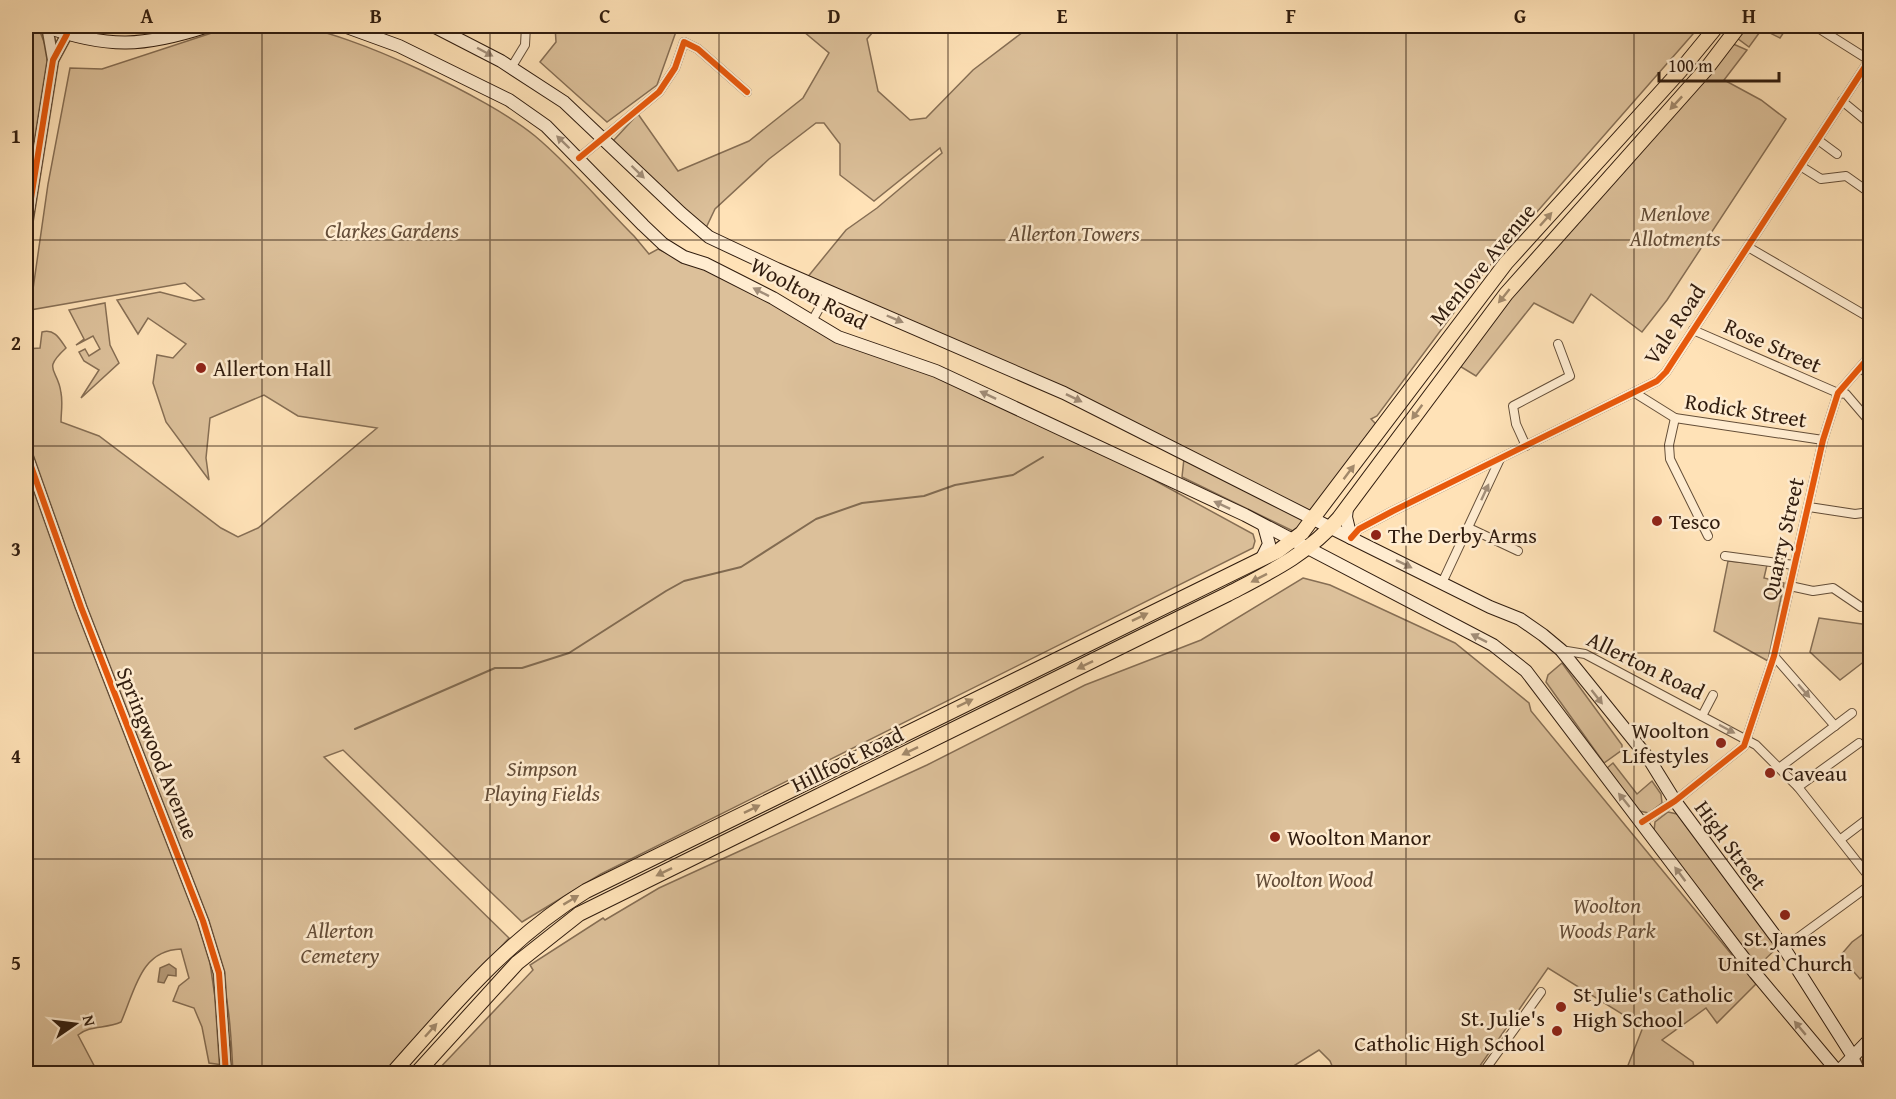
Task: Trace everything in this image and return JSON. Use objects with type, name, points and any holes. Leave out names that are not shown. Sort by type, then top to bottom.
[{"type":"highway","points":[[1718,26],[1736,30]]},
{"type":"highway","name":"Menlove Avenue","points":[[1293,540],[1313,518],[1506,263],[1718,26]]},
{"type":"highway","name":"Menlove Avenue","points":[[1330,528],[1506,294],[1707,68],[1736,30]]},
{"type":"highway","name":"Hillfoot Road","points":[[416,1074],[526,954],[579,914],[1228,594],[1291,561],[1310,548],[1330,528]]},
{"type":"highway","name":"Hillfoot Road","points":[[392,1074],[514,942],[559,907],[615,876],[1262,558],[1293,540]]},
{"type":"main road","points":[[46,26],[132,44],[169,39],[208,26]]},
{"type":"main road","name":"Woolton Road","points":[[344,26],[399,46],[509,100],[546,126],[663,244],[684,257],[706,264],[773,298],[838,337],[936,371],[1310,548]]},
{"type":"main road","name":"Woolton Road","points":[[433,26],[511,68],[564,102],[709,237],[1064,393],[1330,528]]},
{"type":"main road","points":[[1347,508],[1346,517],[1351,538]]},
{"type":"main road","points":[[1262,558],[1269,544],[1264,526]]},
{"type":"main road","name":"Allerton Road","points":[[1330,528],[1520,619],[1561,650]]},
{"type":"main road","points":[[1310,548],[1493,645],[1526,671],[1755,973],[1838,1073],[1852,1055],[1870,1039]]},
{"type":"main road","name":"High Street","points":[[1561,650],[1649,759],[1675,801],[1784,948],[1852,1055]]},
{"type":"street","points":[[46,26],[53,60]]},
{"type":"street","points":[[511,68],[525,45],[526,26]]},
{"type":"street","points":[[1815,26],[1870,60]]},
{"type":"street","points":[[26,230],[53,60],[67,30]]},
{"type":"street","points":[[579,158],[659,92],[675,68],[684,42],[698,49],[747,93]]},
{"type":"street","name":"Vale Road","points":[[1351,538],[1359,529],[1657,381],[1666,372],[1870,60]]},
{"type":"street","points":[[1842,101],[1870,124]]},
{"type":"street","points":[[1818,140],[1837,154]]},
{"type":"street","points":[[1802,167],[1821,179],[1846,176],[1870,193]]},
{"type":"street","points":[[1748,247],[1870,318]]},
{"type":"street","points":[[812,321],[829,291]]},
{"type":"street","name":"Rose Street","points":[[1693,330],[1838,393],[1846,394],[1870,422]]},
{"type":"street","points":[[1526,446],[1516,424],[1513,406],[1570,376],[1558,344]]},
{"type":"street","name":"Quarry Street","points":[[1748,740],[1774,656],[1823,440],[1838,393],[1870,356]]},
{"type":"street","points":[[1861,367],[1870,376]]},
{"type":"street","name":"Rodick Street","points":[[1635,393],[1675,418],[1823,440]]},
{"type":"street","points":[[1675,418],[1669,445],[1670,459],[1708,536]]},
{"type":"street","name":"Springwood Avenue","points":[[26,452],[81,607],[206,932],[219,973],[226,1074]]},
{"type":"street","points":[[1442,583],[1500,459]]},
{"type":"street","points":[[1809,507],[1855,513],[1870,512]]},
{"type":"street","points":[[1469,528],[1518,551]]},
{"type":"street","points":[[1725,556],[1794,565]]},
{"type":"street","points":[[1790,586],[1813,591],[1833,588],[1861,606]]},
{"type":"street","name":"Allerton Road","points":[[1561,650],[1586,654],[1748,740],[1798,787],[1870,878]]},
{"type":"street","points":[[1774,656],[1835,726]]},
{"type":"street","points":[[1702,716],[1713,695]]},
{"type":"street","points":[[1779,768],[1852,713]]},
{"type":"street","points":[[1641,822],[1675,801],[1744,746],[1748,740]]},
{"type":"street","points":[[1798,787],[1859,743]]},
{"type":"street","points":[[1841,839],[1870,817]]},
{"type":"street","points":[[1784,948],[1870,885]]},
{"type":"street","points":[[514,942],[526,954]]},
{"type":"street","points":[[1482,1074],[1541,992]]},
{"type":"street","points":[[1852,1055],[1861,1074]]},
{"type":"green space","points":[[286,25],[318,31],[383,53],[454,86],[487,104],[535,136],[573,172],[649,254],[658,249],[772,299],[836,339],[933,373],[1108,455],[1253,534],[1255,541],[1253,548],[601,874],[522,922],[343,750],[324,757],[509,938],[385,1073],[233,1073],[226,993],[219,967],[210,963],[217,1011],[230,1042],[230,1066],[209,1063],[202,1027],[194,1008],[173,1001],[179,986],[189,978],[181,949],[167,951],[156,956],[148,964],[135,986],[121,1022],[88,1030],[78,1035],[98,1073],[26,1074],[26,349],[40,348],[42,332],[46,331],[56,335],[66,348],[54,361],[53,366],[62,396],[61,422],[99,436],[221,528],[238,537],[258,528],[377,428],[298,416],[264,395],[210,418],[206,458],[209,480],[166,422],[153,383],[157,355],[173,358],[186,344],[148,318],[138,334],[117,300],[160,292],[194,301],[204,299],[185,283],[30,310],[48,184],[70,68],[102,69],[233,26]]},
{"type":"green space","points":[[26,26],[39,29],[51,60],[26,203]]},
{"type":"green space","points":[[555,26],[678,26],[657,85],[607,122],[540,62],[556,42]]},
{"type":"green space","name":"Allerton Towers","points":[[797,26],[878,26],[867,39],[878,91],[910,120],[926,118],[973,70],[1023,32],[1047,26],[1700,26],[1485,271],[1377,416],[1371,419],[1376,424],[1295,532],[1182,477],[1185,449],[806,279],[846,230],[877,208],[942,153],[940,148],[874,201],[840,175],[840,144],[824,123],[816,123],[769,159],[715,209],[705,230],[613,141],[638,114],[678,171],[749,141],[803,98],[829,53]]},
{"type":"green space","points":[[1746,26],[1788,26],[1780,38],[1762,29],[1749,47],[1737,38]]},
{"type":"green space","name":"Menlove Allotments","points":[[1731,43],[1747,50],[1724,80],[1761,100],[1786,119],[1667,300],[1642,332],[1591,294],[1573,323],[1534,303],[1476,376],[1458,365],[1531,273]]},
{"type":"green space","points":[[105,303],[110,345],[119,363],[81,398],[99,370],[84,361],[79,352],[85,349],[89,356],[100,349],[93,336],[76,345],[84,339],[69,310]]},
{"type":"green space","points":[[1728,561],[1767,565],[1764,578],[1784,583],[1768,661],[1714,631]]},
{"type":"green space","points":[[1303,578],[1330,585],[1455,643],[1529,703],[1531,711],[1756,984],[1717,1023],[1706,1008],[1662,1040],[1693,1062],[1695,1073],[1625,1073],[1643,1027],[1548,968],[1475,1073],[1335,1073],[1330,1061],[1319,1050],[1281,1074],[435,1073],[533,970],[530,965],[603,918],[605,920],[659,888],[927,765],[1085,685],[1201,640]]},
{"type":"green space","points":[[1819,618],[1862,624],[1870,620],[1870,657],[1840,680],[1810,652]]},
{"type":"green space","points":[[1562,663],[1622,745],[1622,750],[1604,763],[1546,682],[1548,675]]},
{"type":"green space","points":[[1613,763],[1637,794],[1652,781],[1661,794],[1662,803],[1649,813],[1639,811],[1607,768]]},
{"type":"green space","points":[[1668,812],[1677,814],[1778,947],[1758,966],[1654,831],[1655,822]]},
{"type":"green space","points":[[1870,929],[1870,970],[1860,979],[1840,956],[1852,942]]},
{"type":"shaded area","points":[[169,964],[176,969],[176,976],[168,975],[164,983],[158,982],[160,968]]},
{"type":"waterway","points":[[355,729],[495,668],[522,668],[569,653],[684,581],[741,567],[816,519],[862,503],[924,496],[955,485],[1013,475],[1043,457]]},
{"type":"cycle path","points":[[26,230],[53,60],[67,34],[67,26]]},
{"type":"cycle path","points":[[579,158],[659,92],[675,68],[684,42],[698,49],[747,92]]},
{"type":"cycle path","points":[[1351,538],[1359,529],[1393,511],[1657,381],[1666,372],[1870,59]]},
{"type":"cycle path","points":[[1642,822],[1675,801],[1744,746],[1774,656],[1823,440],[1838,393],[1870,356]]},
{"type":"cycle path","points":[[26,452],[81,607],[203,921],[219,973],[226,1074]]},
{"type":"place","name":"Allerton Hall","points":[[201,368]]},
{"type":"place","name":"Tesco","points":[[1657,521]]},
{"type":"place","name":"The Derby Arms","points":[[1376,535]]},
{"type":"place","name":"Woolton Lifestyles","points":[[1721,743]]},
{"type":"place","name":"Caveau","points":[[1770,773]]},
{"type":"place","name":"Woolton Manor","points":[[1275,837]]},
{"type":"place","name":"St. James United Church","points":[[1785,915]]},
{"type":"place","name":"St Julie's Catholic High School","points":[[1561,1007]]},
{"type":"place","name":"St. Julie's Catholic High School","points":[[1557,1031]]},
{"type":"park label","name":"Clarkes Gardens","points":[[392,230]]},
{"type":"park label","name":"Simpson Playing Fields","points":[[542,780]]},
{"type":"park label","name":"Woolton Wood","points":[[1314,879]]},
{"type":"park label","name":"Woolton Woods Park","points":[[1607,918]]},
{"type":"park label","name":"Allerton Cemetery","points":[[340,942]]}]
